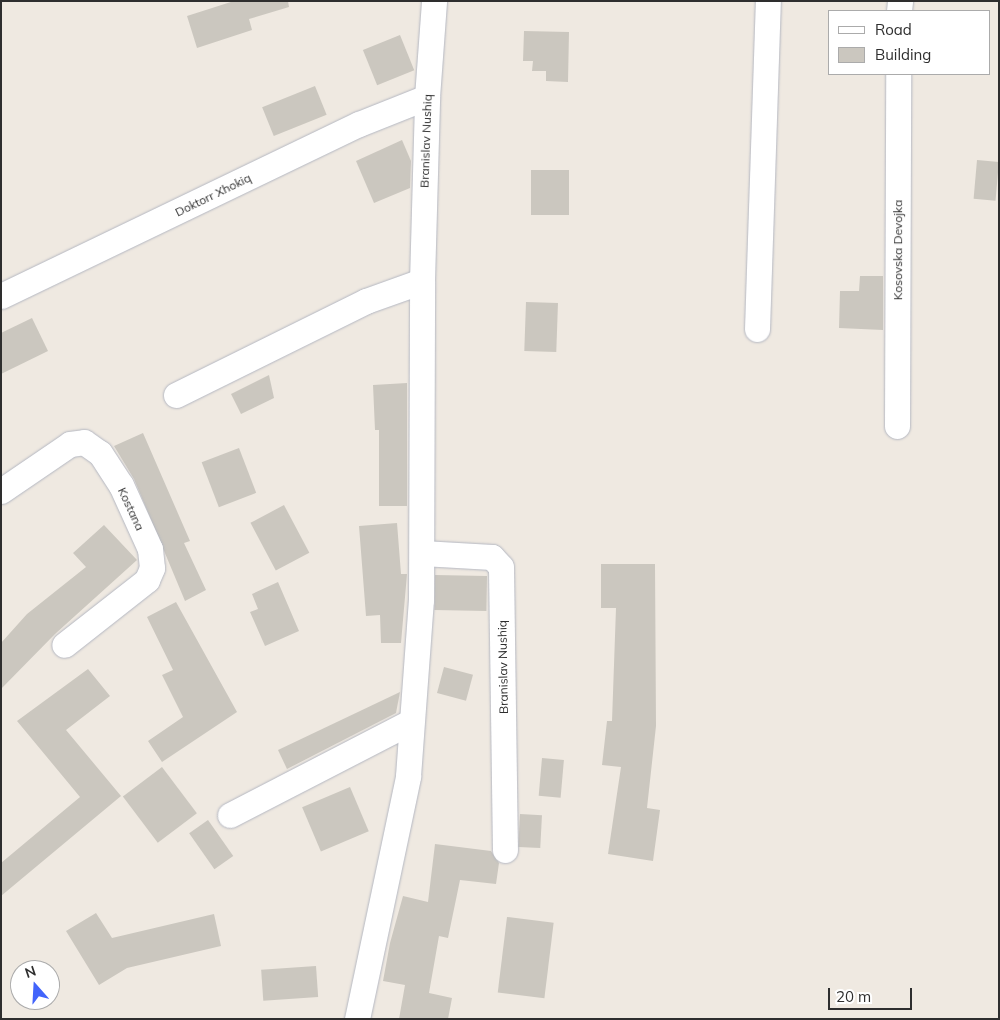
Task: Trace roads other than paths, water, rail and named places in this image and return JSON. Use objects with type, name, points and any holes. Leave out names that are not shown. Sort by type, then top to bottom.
[{"type":"street","name":"Branislav Nushiq","points":[[356,1019],[408,776],[422,553],[422,281],[427,97],[434,1]]},
{"type":"street","points":[[757,329],[768,1]]},
{"type":"street","name":"Kosovska Devojka","points":[[897,426],[898,75]]},
{"type":"street","name":"Doktorr Xhokiq","points":[[1,296],[359,124],[427,97]]},
{"type":"street","points":[[176,395],[331,317],[422,281]]},
{"type":"street","name":"Kostana","points":[[1,491],[70,444],[84,442],[100,454],[120,484],[150,549],[152,568],[147,580],[64,645]]},
{"type":"street","name":"Branislav Nushiq","points":[[422,553],[492,557],[501,568],[505,850]]},
{"type":"street","points":[[230,814],[410,722]]}]
